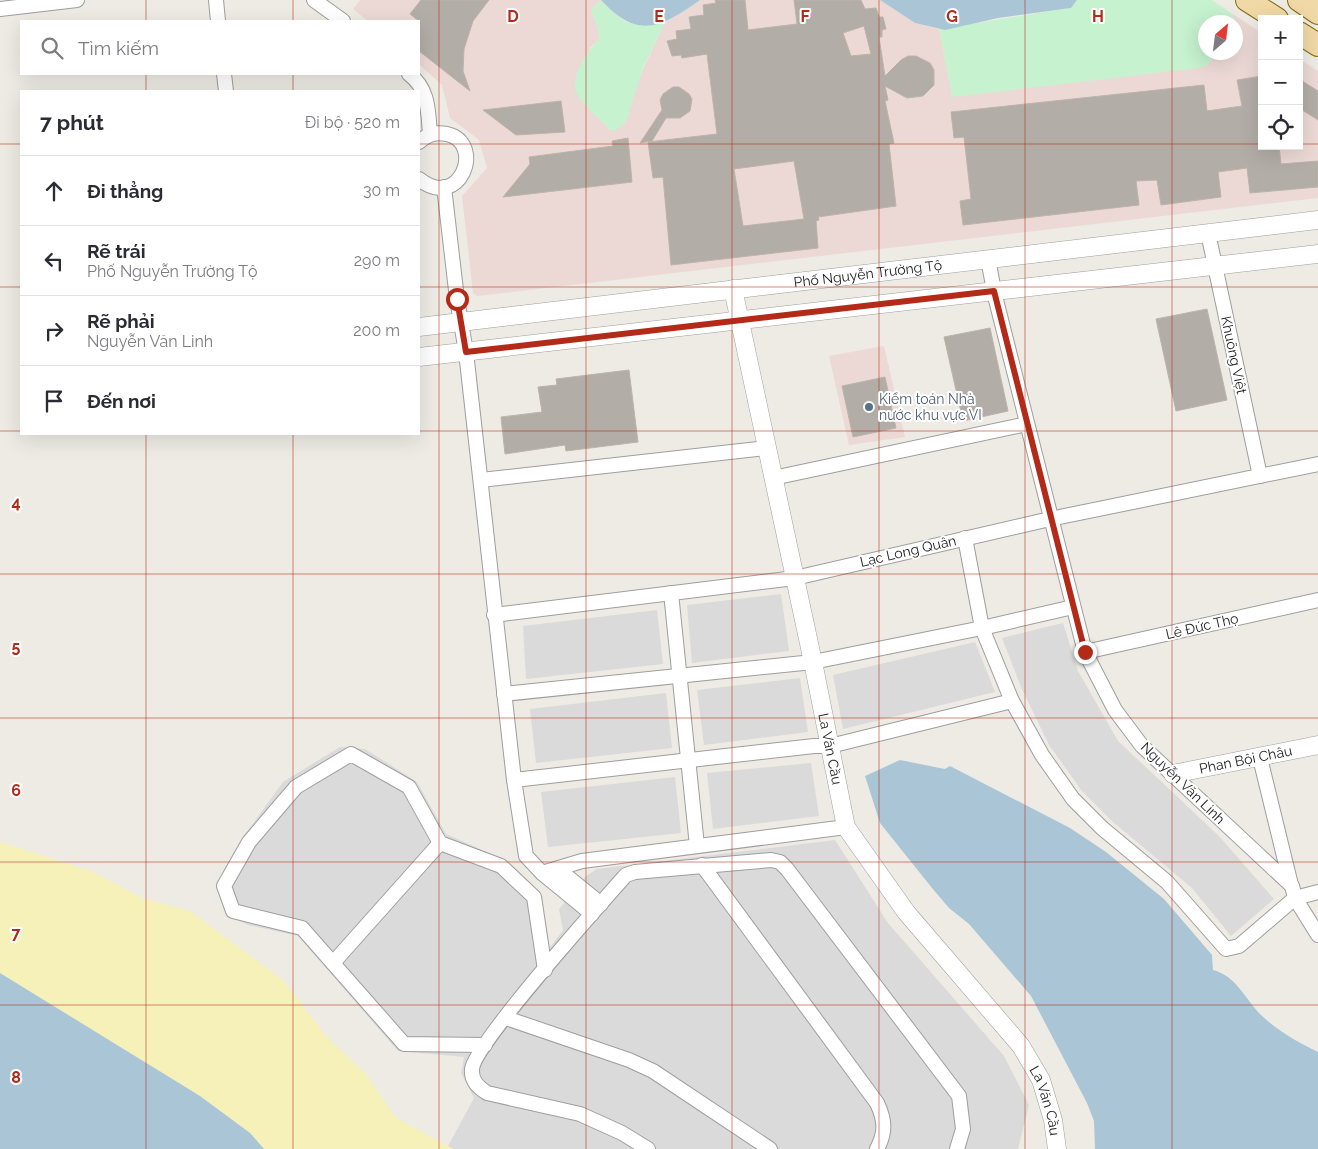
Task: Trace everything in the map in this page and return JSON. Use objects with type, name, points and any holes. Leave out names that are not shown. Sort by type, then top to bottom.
[{"type":"main road","points":[[1247,0],[1271,15]]},
{"type":"main road","points":[[1300,0],[1318,13]]},
{"type":"street","points":[[0,10],[77,0]]},
{"type":"street","points":[[216,0],[218,20]]},
{"type":"street","points":[[314,0],[342,20]]},
{"type":"street","points":[[224,75],[226,90]]},
{"type":"street","points":[[410,75],[420,82],[426,96],[424,138],[439,133],[451,135],[459,141],[466,153],[467,163],[464,173],[458,181],[444,187],[429,186],[420,179]]},
{"type":"street","points":[[444,187],[466,352],[514,780],[526,856],[542,873],[596,909]]},
{"type":"street","name":"Phố Nguyễn Trường Tộ","points":[[420,327],[1318,220]]},
{"type":"street","name":"Khuông Việt","points":[[1208,233],[1260,476]]},
{"type":"street","points":[[420,357],[1318,254]]},
{"type":"street","name":"Nguyễn Văn Linh","points":[[988,259],[994,291],[1050,519],[1085,652],[1115,710],[1142,746],[1293,892],[1318,935]]},
{"type":"street","name":"La Văn Cầu","points":[[733,289],[738,320],[813,662],[846,827],[906,912],[1021,1046],[1041,1080],[1053,1120],[1057,1149]]},
{"type":"street","points":[[773,478],[1027,424]]},
{"type":"street","points":[[480,480],[766,448]]},
{"type":"street","name":"Lạc Long Quân","points":[[494,615],[795,578],[1050,519],[1318,464]]},
{"type":"street","points":[[965,538],[982,628],[1012,701],[1042,756],[1073,799],[1102,828],[1167,882],[1226,949],[1239,946],[1293,892],[1318,892]]},
{"type":"street","points":[[670,593],[697,846]]},
{"type":"street","name":"Lê Đức Thọ","points":[[1085,652],[1318,600]]},
{"type":"street","points":[[504,694],[813,662],[982,628],[1073,607]]},
{"type":"street","points":[[514,780],[830,746],[1012,701]]},
{"type":"street","name":"Phan Bội Châu","points":[[1173,774],[1318,745]]},
{"type":"street","points":[[485,1045],[404,1044],[302,928],[233,910],[224,886],[249,842],[296,787],[351,754],[409,787],[440,843],[501,866],[534,897],[545,970]]},
{"type":"street","name":"Nguyễn Văn Linh","points":[[1260,758],[1293,892]]},
{"type":"street","points":[[542,873],[582,861],[846,827]]},
{"type":"street","points":[[333,963],[440,843]]},
{"type":"street","points":[[648,1149],[622,1132],[580,1114],[487,1093],[478,1087],[473,1079],[472,1067],[485,1045],[506,1018],[626,875],[635,872],[702,865],[771,860],[780,862],[787,869],[959,1096],[963,1129],[957,1149]]},
{"type":"street","points":[[702,865],[877,1103],[883,1116],[885,1127],[876,1149]]},
{"type":"street","points":[[558,869],[596,909]]},
{"type":"street","points":[[506,1018],[629,1060],[653,1071],[770,1149]]},
{"type":"shaded area","points":[[360,0],[601,0],[591,10],[598,28],[599,39],[590,48],[578,94],[609,129],[615,130],[665,22],[700,0],[880,0],[915,23],[939,29],[952,96],[1206,66],[1211,60],[1243,60],[1243,21],[1258,30],[1258,150],[1303,150],[1303,62],[1318,71],[1318,198],[477,296],[473,293],[462,196],[487,168],[479,140],[450,118],[442,85],[420,65],[420,20],[367,20],[353,9]]},
{"type":"shaded area","points":[[884,346],[905,437],[849,445],[829,356]]},
{"type":"shaded area","points":[[781,594],[789,651],[692,663],[687,605]]},
{"type":"shaded area","points":[[657,610],[663,664],[526,679],[523,626]]},
{"type":"shaded area","points":[[1063,623],[1078,671],[1118,741],[1219,836],[1274,899],[1231,936],[1192,888],[1113,822],[1082,791],[1049,745],[1021,687],[1002,638]]},
{"type":"shaded area","points":[[975,642],[995,692],[843,729],[833,675]]},
{"type":"shaded area","points":[[800,678],[808,732],[704,745],[697,690]]},
{"type":"shaded area","points":[[666,693],[672,748],[536,763],[530,709]]},
{"type":"shaded area","points":[[340,747],[365,749],[417,782],[446,834],[507,861],[539,893],[549,949],[563,930],[559,909],[586,876],[597,869],[835,840],[888,923],[1004,1056],[1029,1105],[1018,1149],[453,1149],[448,1146],[474,1098],[461,1073],[464,1057],[398,1051],[298,936],[248,925],[231,917],[216,886],[241,840],[283,782]]},
{"type":"shaded area","points":[[811,763],[819,816],[713,829],[707,773]]},
{"type":"shaded area","points":[[675,777],[681,833],[548,847],[541,792]]},
{"type":"sand","points":[[0,842],[91,871],[142,898],[190,911],[283,980],[326,1036],[366,1074],[395,1117],[453,1149],[264,1149],[250,1133],[200,1096],[0,973]]},
{"type":"green space","points":[[601,0],[617,16],[629,23],[665,22],[643,68],[626,122],[615,131],[609,129],[588,108],[580,99],[575,87],[575,80],[580,65],[599,39],[598,28],[591,10]]},
{"type":"green space","points":[[1077,0],[1212,0],[1232,15],[1198,15],[1198,60],[1211,60],[1206,66],[952,97],[939,29],[1070,8]]},
{"type":"water","points":[[601,0],[700,0],[673,17],[649,26],[626,21],[614,13]]},
{"type":"water","points":[[880,0],[1077,0],[1071,8],[998,18],[945,30],[915,23]]},
{"type":"water","points":[[900,760],[945,769],[950,766],[1070,828],[1106,852],[1164,899],[1212,955],[1213,970],[1234,982],[1260,1014],[1273,1025],[1295,1040],[1318,1052],[1318,1149],[1095,1149],[1094,1121],[1087,1103],[1031,996],[969,924],[949,908],[880,823],[865,776]]},
{"type":"water","points":[[0,973],[200,1096],[250,1133],[264,1149],[0,1149]]},
{"type":"building","points":[[421,0],[489,0],[473,21],[464,49],[463,71],[470,91],[420,52],[420,20],[410,14]]},
{"type":"building","points":[[715,0],[745,0],[748,30],[797,24],[794,0],[861,0],[865,9],[876,8],[879,17],[883,17],[886,29],[882,30],[882,37],[879,37],[885,76],[901,60],[908,56],[916,56],[930,63],[934,70],[934,85],[923,96],[907,98],[885,86],[888,100],[885,101],[894,143],[889,144],[896,206],[818,217],[819,220],[816,221],[818,248],[671,265],[663,177],[653,178],[648,142],[717,134],[707,54],[682,58],[681,55],[672,56],[667,41],[677,39],[676,31],[691,29],[689,17],[704,15],[703,5],[716,3]],"holes":[[[864,26],[871,54],[851,56],[843,33]],[[794,161],[804,219],[743,226],[734,169]]]},
{"type":"building","points":[[1258,77],[1258,150],[1279,150],[1281,164],[1318,161],[1318,187],[1250,193],[1247,168],[1218,172],[1221,197],[1161,205],[1157,180],[1136,181],[1139,205],[963,225],[960,201],[971,199],[964,137],[954,138],[951,112],[1204,85],[1207,111],[1242,106],[1237,80]]},
{"type":"building","points":[[1303,82],[1318,91],[1318,120],[1303,111]]},
{"type":"building","points":[[673,87],[679,87],[689,94],[692,99],[690,111],[680,118],[666,118],[652,141],[640,143],[662,110],[660,100],[663,94]]},
{"type":"building","points":[[561,101],[565,132],[516,135],[483,110]]},
{"type":"building","points":[[628,138],[632,182],[503,197],[530,164],[529,157],[613,146],[612,141]]},
{"type":"building","points":[[1207,309],[1227,400],[1176,411],[1156,319]]},
{"type":"building","points":[[990,328],[1008,411],[963,421],[944,337]]},
{"type":"building","points":[[629,370],[638,442],[566,451],[565,445],[505,454],[501,417],[542,412],[538,387],[557,385],[556,379]]},
{"type":"building","name":"Kiểm toán Nhà nước khu vực VI","points":[[885,377],[896,428],[853,437],[842,386]]},
{"type":"place","name":"Kiểm toán Nhà nước khu vực VI","points":[[869,407]]},
{"type":"route","points":[[457,299],[466,352],[994,291],[1085,652]]}]
